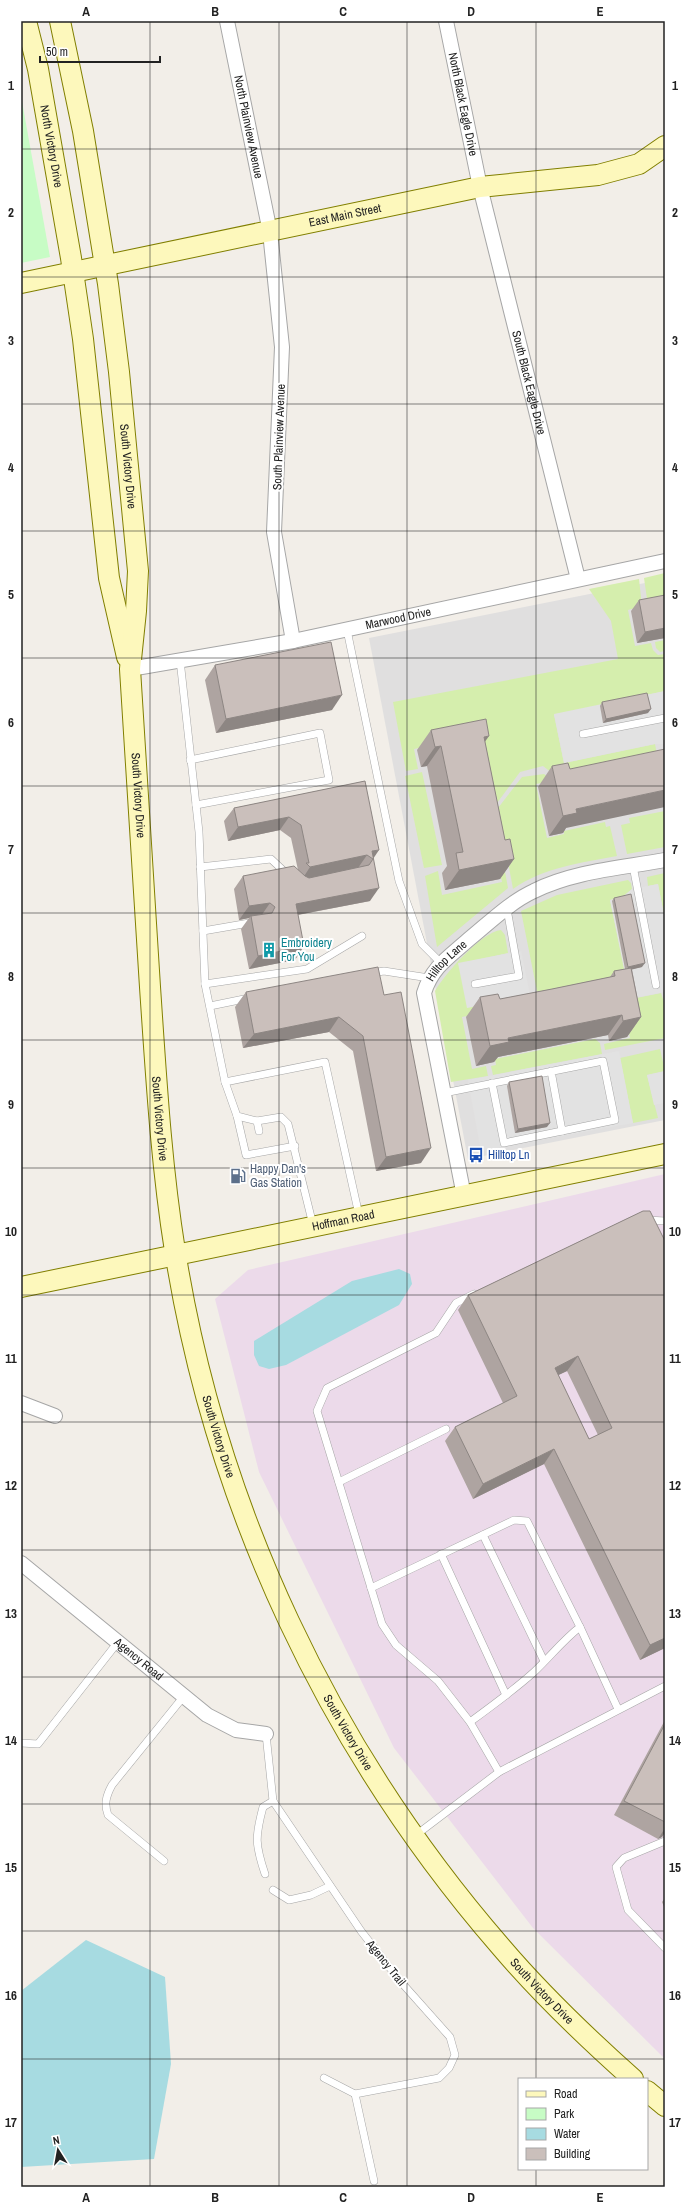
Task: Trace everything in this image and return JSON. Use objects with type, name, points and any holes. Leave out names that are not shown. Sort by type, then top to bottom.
[{"type":"main road","name":"North Victory Drive","points":[[26,21],[38,69],[73,272]]},
{"type":"main road","points":[[60,21],[83,131],[105,266]]},
{"type":"main road","name":"East Main Street","points":[[21,283],[480,187],[598,175],[639,164],[665,146]]},
{"type":"main road","name":"South Victory Drive","points":[[105,266],[120,387],[138,571],[136,612],[130,668]]},
{"type":"main road","name":"South Victory Drive","points":[[73,272],[91,409],[108,578],[130,668],[162,1148],[176,1256],[194,1342],[218,1438],[248,1528],[268,1578],[314,1675],[342,1726],[397,1814],[502,1949],[590,2040],[632,2078]]},
{"type":"main road","name":"Hoffman Road","points":[[21,1287],[665,1154]]},
{"type":"main road","points":[[648,2092],[665,2106]]},
{"type":"street","name":"North Plainview Avenue","points":[[227,21],[270,232]]},
{"type":"street","name":"North Black Eagle Drive","points":[[446,21],[480,187]]},
{"type":"street","name":"South Black Eagle Drive","points":[[480,187],[578,579]]},
{"type":"street","name":"South Plainview Avenue","points":[[270,232],[282,346],[274,532],[293,641]]},
{"type":"street","name":"Marwood Drive","points":[[130,668],[293,641],[665,561]]},
{"type":"street","name":"Hilltop Lane","points":[[464,1196],[424,993],[429,978],[441,963],[507,909],[534,891],[566,878],[665,860]]},
{"type":"street","points":[[21,1403],[55,1416]]},
{"type":"street","name":"Agency Road","points":[[21,1563],[207,1715],[236,1730],[266,1734]]},
{"type":"lane","points":[[347,630],[399,880],[422,944],[441,963]]},
{"type":"lane","points":[[180,660],[196,805],[205,984],[225,1082],[237,1116],[246,1155],[263,1150],[295,1146]]},
{"type":"lane","points":[[583,734],[665,718]]},
{"type":"lane","points":[[190,760],[320,734],[329,780],[196,805]]},
{"type":"lane","points":[[200,867],[271,859],[293,880]]},
{"type":"lane","points":[[633,866],[656,985]]},
{"type":"lane","points":[[475,984],[519,976],[507,909]]},
{"type":"lane","points":[[203,931],[261,921]]},
{"type":"lane","points":[[205,984],[307,969],[362,936]]},
{"type":"lane","points":[[361,975],[384,971],[429,978]]},
{"type":"lane","points":[[210,1006],[255,997]]},
{"type":"lane","points":[[444,1093],[492,1083],[551,1071],[603,1061],[615,1120],[504,1143],[492,1083]]},
{"type":"lane","points":[[225,1082],[324,1062],[359,1218]]},
{"type":"lane","points":[[551,1071],[562,1131]]},
{"type":"lane","points":[[237,1116],[257,1121],[281,1117],[288,1124],[295,1146],[314,1227]]},
{"type":"lane","points":[[257,1121],[259,1131]]},
{"type":"lane","points":[[642,1220],[665,1221]]},
{"type":"lane","points":[[484,1289],[456,1303],[436,1333],[327,1388],[317,1411],[382,1624],[396,1645],[438,1681],[470,1722],[499,1772]]},
{"type":"lane","points":[[339,1482],[446,1429]]},
{"type":"lane","points":[[371,1588],[514,1520],[527,1521],[580,1626],[618,1709]]},
{"type":"lane","points":[[483,1535],[544,1661]]},
{"type":"lane","points":[[441,1554],[506,1695]]},
{"type":"lane","points":[[470,1722],[506,1695],[580,1626]]},
{"type":"lane","points":[[21,1744],[38,1744],[118,1642]]},
{"type":"lane","points":[[414,1836],[499,1772],[665,1686]]},
{"type":"lane","points":[[164,1862],[108,1815],[105,1806],[107,1793],[112,1785],[184,1696]]},
{"type":"lane","name":"Agency Trail","points":[[266,1734],[273,1802],[361,1931],[396,1976],[450,2038],[455,2055],[449,2068],[439,2078],[355,2094]]},
{"type":"lane","points":[[265,1874],[259,1856],[256,1834],[263,1807],[273,1802]]},
{"type":"lane","points":[[665,1841],[624,1858],[616,1867],[628,1910],[665,1948]]},
{"type":"lane","points":[[273,1890],[289,1900],[310,1895],[330,1886]]},
{"type":"lane","points":[[324,2078],[355,2094],[374,2181]]},
{"type":"shaded area","points":[[665,579],[665,1120],[468,1159],[369,638]]},
{"type":"shaded area","points":[[665,691],[665,744],[655,744],[564,763],[554,714]]},
{"type":"shaded area","points":[[658,884],[665,920],[665,992],[630,999],[610,900],[622,897],[632,889]]},
{"type":"shaded area","points":[[521,951],[530,995],[467,1008],[458,963]]},
{"type":"shaded area","points":[[619,1051],[633,1123],[481,1151],[468,1080]]},
{"type":"shaded area","points":[[665,1071],[665,1103],[654,1105],[647,1075]]},
{"type":"shaded area","points":[[665,1174],[665,2059],[533,1928],[394,1748],[259,1472],[215,1299],[248,1270]]},
{"type":"green space","points":[[21,96],[50,257],[21,263]]},
{"type":"green space","points":[[665,573],[665,595],[647,599],[644,578]]},
{"type":"green space","points":[[639,579],[642,606],[628,610],[635,646],[651,643],[653,650],[658,655],[665,654],[665,691],[554,715],[564,763],[655,744],[659,765],[566,784],[543,766],[520,772],[497,803],[474,737],[414,749],[418,769],[406,771],[393,702],[618,659],[611,621],[589,589]]},
{"type":"green space","points":[[665,640],[665,651],[660,652],[656,648],[655,642]]},
{"type":"green space","points":[[422,772],[442,865],[424,868],[405,776]]},
{"type":"green space","points":[[544,774],[553,781],[536,784],[547,838],[564,834],[564,831],[605,822],[606,827],[610,826],[617,856],[550,871],[513,889],[498,808],[522,777]]},
{"type":"green space","points":[[665,811],[665,847],[627,854],[621,825],[630,823],[629,818]]},
{"type":"green space","points":[[494,812],[508,888],[437,947],[425,876],[438,871],[442,895],[502,882],[497,858]]},
{"type":"green space","points":[[665,873],[665,920],[658,884],[648,886],[647,877]]},
{"type":"green space","points":[[628,880],[631,883],[632,889],[622,898],[610,900],[631,999],[661,993],[665,1005],[665,1038],[605,1050],[604,1044],[630,1038],[619,985],[539,1001],[521,911],[557,895]]},
{"type":"green space","points":[[501,930],[505,935],[508,953],[458,964],[530,995],[531,1003],[462,1017],[472,1069],[486,1066],[488,1076],[451,1082],[435,991],[464,955],[484,938],[493,932]]},
{"type":"green space","points":[[595,1039],[600,1043],[602,1054],[493,1075],[491,1066],[496,1065],[495,1059]]},
{"type":"green space","points":[[660,1049],[665,1071],[647,1075],[658,1118],[633,1123],[620,1058]]},
{"type":"water","points":[[399,1269],[410,1274],[412,1284],[399,1305],[286,1365],[269,1369],[259,1366],[254,1355],[254,1341],[352,1281]]},
{"type":"water","points":[[86,1940],[165,1977],[171,2064],[154,2159],[21,2167],[21,1991]]},
{"type":"building","points":[[665,595],[665,628],[645,632],[639,600]]},
{"type":"building","points":[[331,642],[342,695],[226,719],[215,665]]},
{"type":"building","points":[[647,693],[651,709],[606,719],[602,702]]},
{"type":"building","points":[[486,719],[489,736],[484,737],[505,840],[510,839],[514,859],[459,870],[456,853],[463,852],[441,746],[435,747],[431,730]]},
{"type":"building","points":[[665,749],[665,790],[576,809],[577,813],[563,816],[552,766],[568,763],[570,769]]},
{"type":"building","points":[[365,781],[379,850],[372,851],[379,888],[296,904],[304,946],[258,956],[251,916],[272,913],[275,907],[270,903],[249,906],[243,876],[294,866],[309,878],[369,865],[373,859],[367,855],[310,867],[306,863],[309,863],[301,825],[289,817],[238,827],[234,808]]},
{"type":"building","points":[[631,894],[645,963],[628,967],[614,898]]},
{"type":"building","points":[[378,967],[384,995],[401,992],[431,1148],[386,1157],[363,1036],[339,1017],[254,1034],[246,992]]},
{"type":"building","points":[[631,968],[641,1017],[623,1021],[622,1015],[508,1038],[509,1042],[490,1046],[480,997],[498,994],[500,999],[615,976],[614,971]]},
{"type":"building","points":[[542,1076],[550,1123],[518,1129],[509,1082]]},
{"type":"building","points":[[643,1211],[650,1211],[665,1241],[665,1638],[650,1645],[554,1449],[483,1484],[455,1427],[517,1396],[468,1295]],"holes":[[[578,1356],[612,1428],[589,1439],[555,1368]]]},
{"type":"building","points":[[665,1724],[665,1822],[624,1801]]},
{"type":"place","name":"Embroidery For You","points":[[269,950]]},
{"type":"place","name":"Hilltop Ln","points":[[476,1155]]},
{"type":"place","name":"Happy Dan's Gas Station","points":[[238,1176]]}]
